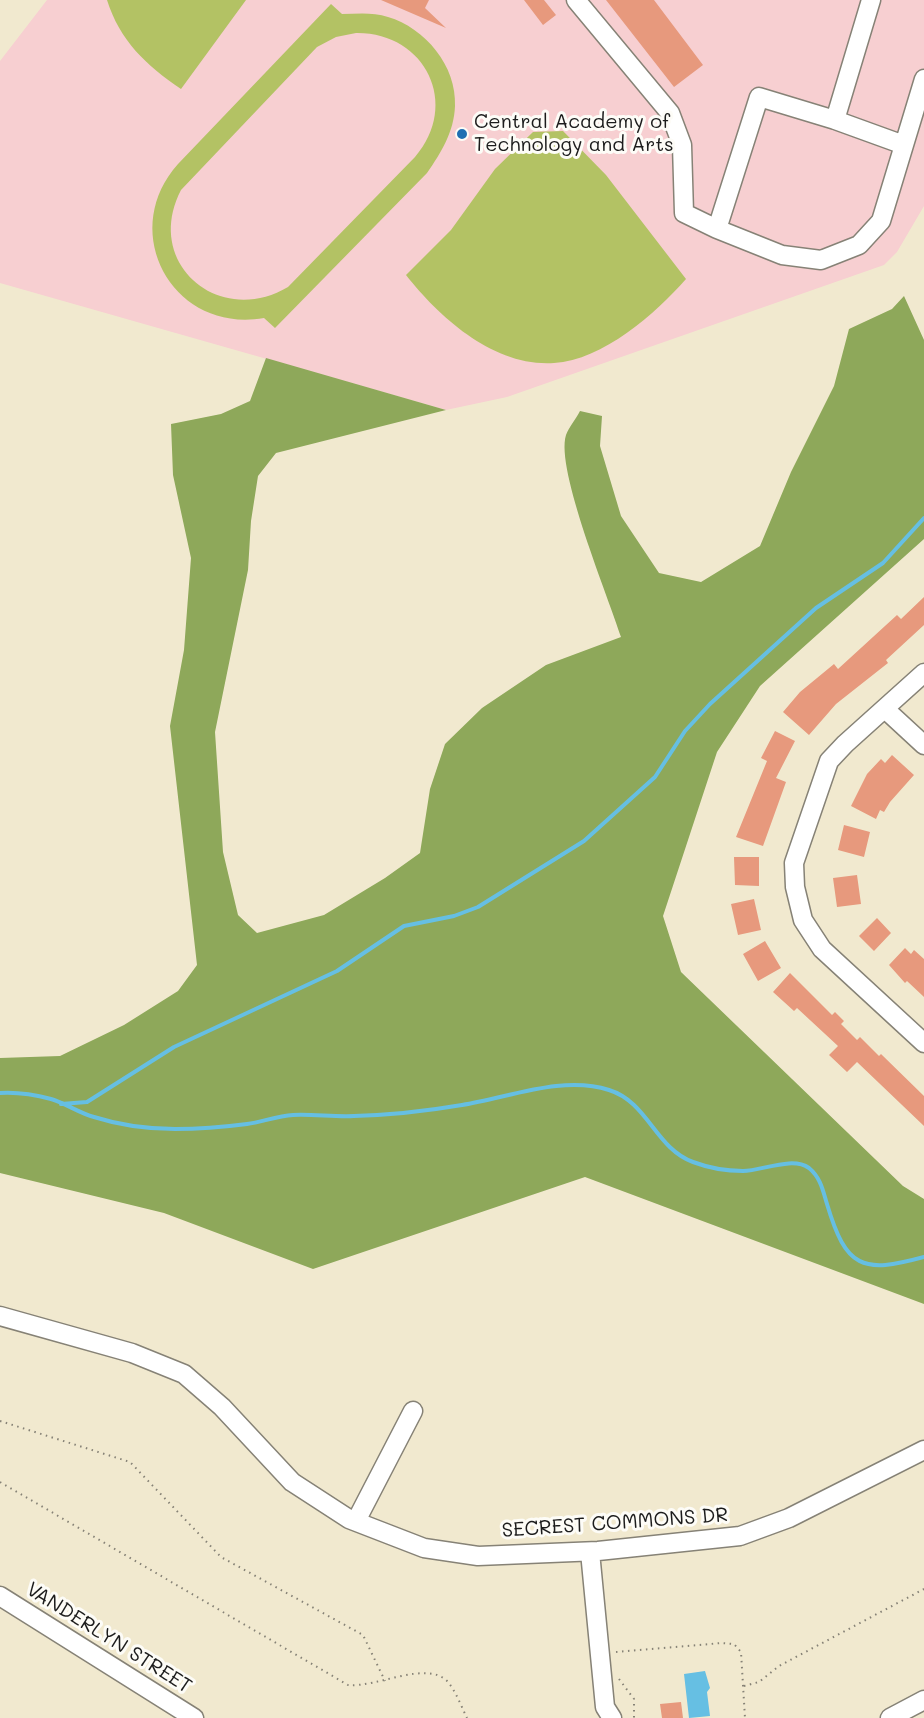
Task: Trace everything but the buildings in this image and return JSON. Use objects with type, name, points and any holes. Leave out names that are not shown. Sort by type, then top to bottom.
[{"type":"street","points":[[576,0],[670,113],[682,145],[684,213],[782,255],[821,260],[859,245],[881,221],[924,79]]},
{"type":"street","points":[[835,120],[871,0]]},
{"type":"street","points":[[717,229],[759,97],[835,120],[904,145]]},
{"type":"street","points":[[924,672],[829,761],[794,863],[795,888],[803,920],[822,949],[924,1043]]},
{"type":"street","points":[[885,709],[924,745]]},
{"type":"street","name":"SECREST COMMONS DR","points":[[0,1316],[132,1353],[184,1374],[222,1407],[292,1482],[356,1521],[424,1548],[478,1556],[590,1551],[740,1536],[789,1518],[924,1450]]},
{"type":"street","points":[[356,1521],[413,1411]]},
{"type":"street","points":[[590,1551],[608,1712]]},
{"type":"street","name":"VANDERLYN STREET","points":[[0,1596],[194,1718]]},
{"type":"street","points":[[890,1718],[924,1700]]},
{"type":"path","points":[[0,1421],[129,1462],[221,1557],[363,1635],[385,1681]]},
{"type":"path","points":[[0,1482],[348,1685],[361,1686],[417,1673],[435,1674],[446,1680],[467,1718]]},
{"type":"path","points":[[744,1686],[759,1682],[779,1666],[924,1589]]},
{"type":"path","points":[[617,1661],[616,1652],[722,1642],[734,1644],[741,1652],[745,1718]]},
{"type":"path","points":[[618,1670],[619,1679],[634,1699],[634,1718]]},
{"type":"shaded area","name":"Central Academy of Technology and Arts","points":[[47,0],[924,0],[924,206],[897,252],[884,265],[507,397],[446,410],[0,283],[0,61]]},
{"type":"green space","points":[[107,0],[246,0],[181,89],[156,71],[136,51],[119,28]]},
{"type":"green space","points":[[331,4],[342,14],[382,15],[402,22],[426,39],[444,63],[451,77],[455,106],[452,125],[442,150],[427,173],[275,328],[264,318],[232,319],[204,310],[181,294],[164,272],[154,247],[153,219],[160,191],[178,164]],"holes":[[[356,33],[380,36],[401,44],[417,58],[429,75],[435,94],[435,115],[429,136],[415,157],[288,287],[262,298],[237,299],[214,294],[194,281],[180,264],[172,242],[172,217],[181,190],[317,47],[336,37]]]},
{"type":"green space","points":[[563,131],[606,175],[686,279],[644,320],[591,354],[554,363],[532,362],[510,357],[470,337],[435,307],[406,275],[451,230],[495,169],[533,132]]},
{"type":"green space","points":[[904,296],[924,340],[924,539],[760,686],[717,752],[663,916],[681,972],[903,1186],[924,1199],[924,1304],[585,1177],[313,1269],[164,1213],[0,1173],[0,1058],[60,1056],[124,1025],[178,991],[197,965],[170,726],[184,650],[191,558],[173,475],[171,424],[221,414],[250,401],[266,358],[446,410],[276,453],[258,476],[251,521],[248,570],[215,732],[223,852],[238,915],[257,933],[324,915],[385,878],[420,853],[430,789],[445,744],[482,708],[546,665],[621,637],[575,504],[568,475],[565,452],[566,435],[580,411],[602,416],[600,446],[621,516],[659,573],[701,582],[760,546],[791,472],[834,386],[849,329],[892,309]]},
{"type":"water","points":[[705,1671],[710,1688],[707,1692],[710,1716],[689,1718],[684,1674]]},
{"type":"waterway","points":[[61,1104],[87,1102],[174,1047],[337,971],[404,926],[454,916],[478,907],[584,841],[655,777],[685,731],[710,704],[816,608],[883,563],[924,518]]},
{"type":"waterway","points":[[0,1093],[26,1094],[51,1099],[88,1115],[123,1124],[184,1129],[247,1124],[293,1115],[381,1115],[480,1102],[554,1086],[591,1086],[609,1090],[633,1104],[669,1147],[693,1162],[737,1171],[794,1163],[809,1168],[821,1185],[841,1242],[859,1261],[871,1265],[885,1265],[924,1257]]},
{"type":"place","name":"Central Academy of Technology and Arts","points":[[462,134]]}]
